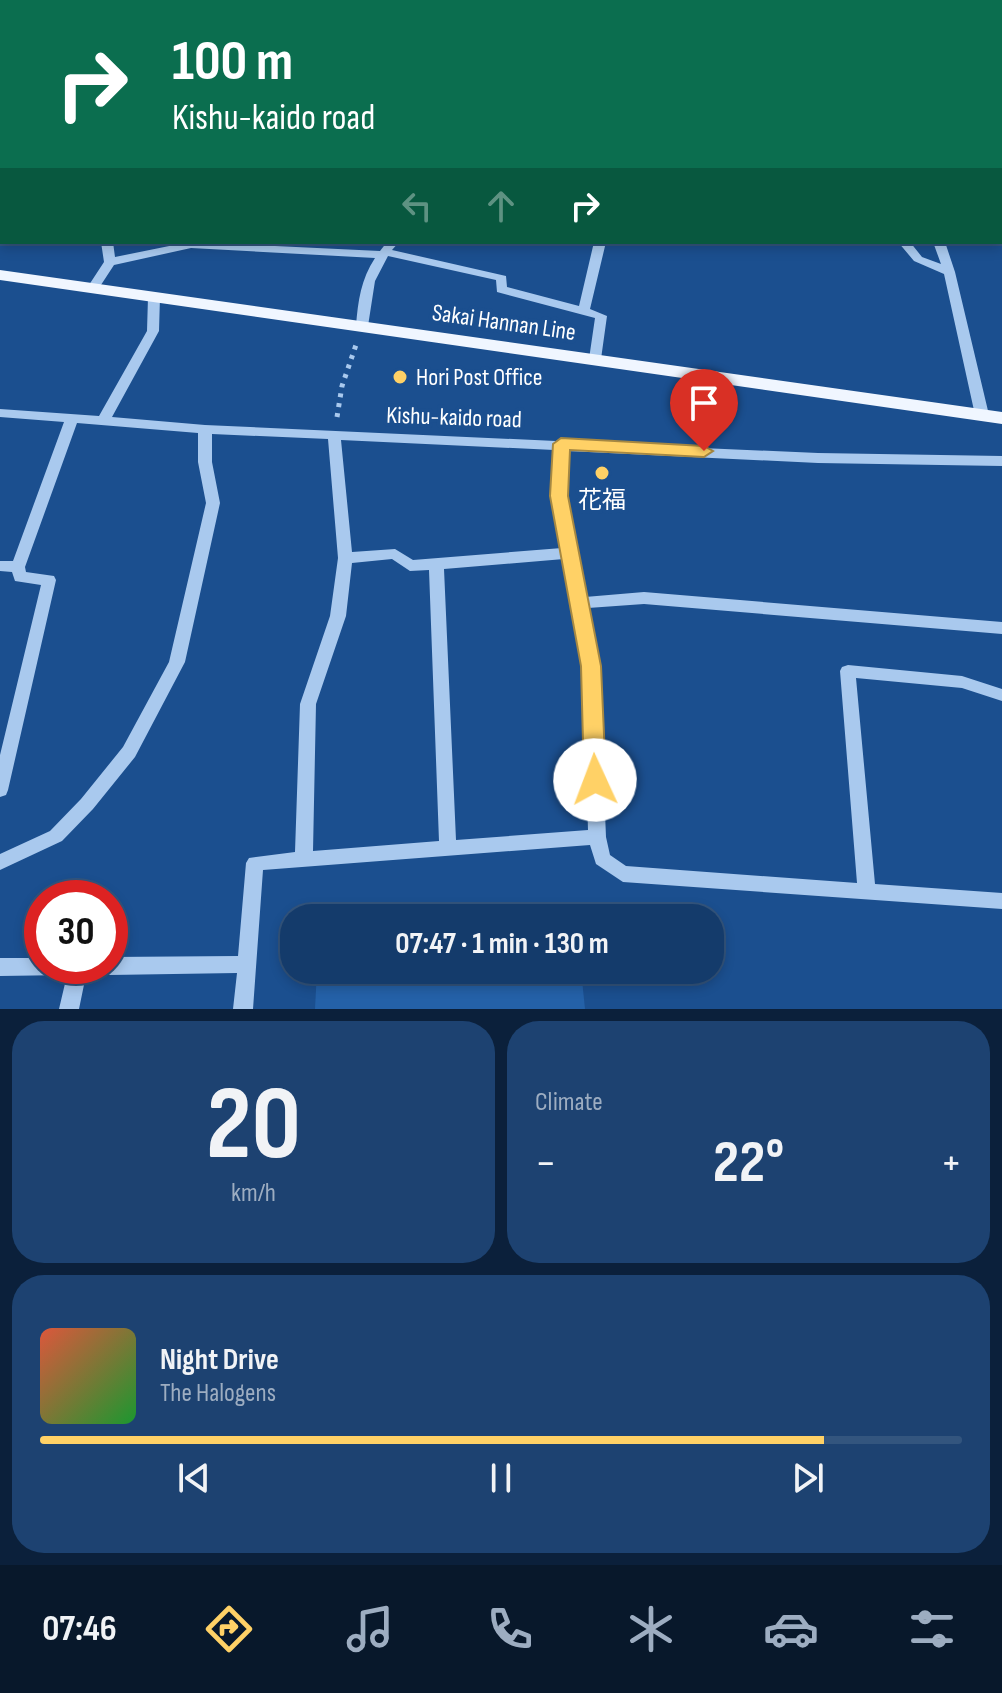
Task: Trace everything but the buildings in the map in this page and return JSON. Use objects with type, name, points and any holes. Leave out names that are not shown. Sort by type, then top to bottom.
[{"type":"main road","name":"Sakai Hannan Line","points":[[0,275],[1002,418]]},
{"type":"street","points":[[93,288],[110,262],[107,244]]},
{"type":"street","points":[[110,262],[187,244]]},
{"type":"street","points":[[228,244],[387,249],[502,278],[501,289],[601,316],[595,359]]},
{"type":"street","points":[[584,309],[600,244]]},
{"type":"street","points":[[906,244],[918,259],[949,272]]},
{"type":"street","points":[[940,244],[982,415]]},
{"type":"street","points":[[362,326],[365,286],[387,249]]},
{"type":"street","points":[[103,421],[153,331],[154,297]]},
{"type":"street","name":"Kishu-kaido road","points":[[0,413],[205,429],[818,458],[1002,461]]},
{"type":"street","points":[[0,790],[49,580],[20,577],[18,567],[72,418]]},
{"type":"street","points":[[0,862],[56,836],[87,804],[129,752],[177,662],[213,503],[205,462],[205,429]]},
{"type":"street","points":[[304,859],[308,704],[338,616],[345,558],[334,434]]},
{"type":"street","points":[[561,444],[559,496],[591,666],[597,837],[602,859],[623,874],[1002,901]]},
{"type":"street","points":[[345,558],[395,554],[410,566],[570,553]]},
{"type":"street","points":[[436,564],[448,848]]},
{"type":"street","points":[[0,566],[18,567]]},
{"type":"street","points":[[579,603],[644,598],[1002,628]]},
{"type":"street","points":[[867,890],[848,671],[962,682],[1002,695]]},
{"type":"street","points":[[243,1009],[255,863],[597,837]]},
{"type":"street","points":[[128,966],[247,964]]},
{"type":"street","points":[[0,967],[24,967]]},
{"type":"street","points":[[69,1009],[74,984]]},
{"type":"path","points":[[334,434],[338,401],[362,326]]},
{"type":"shaded area","points":[[316,984],[582,984],[585,1009],[315,1009]]},
{"type":"place","name":"Hori Post Office","points":[[400,377]]},
{"type":"place","name":"花福","points":[[602,473]]},
{"type":"route","points":[[595,780],[591,666],[559,496],[561,444],[704,451]]}]
